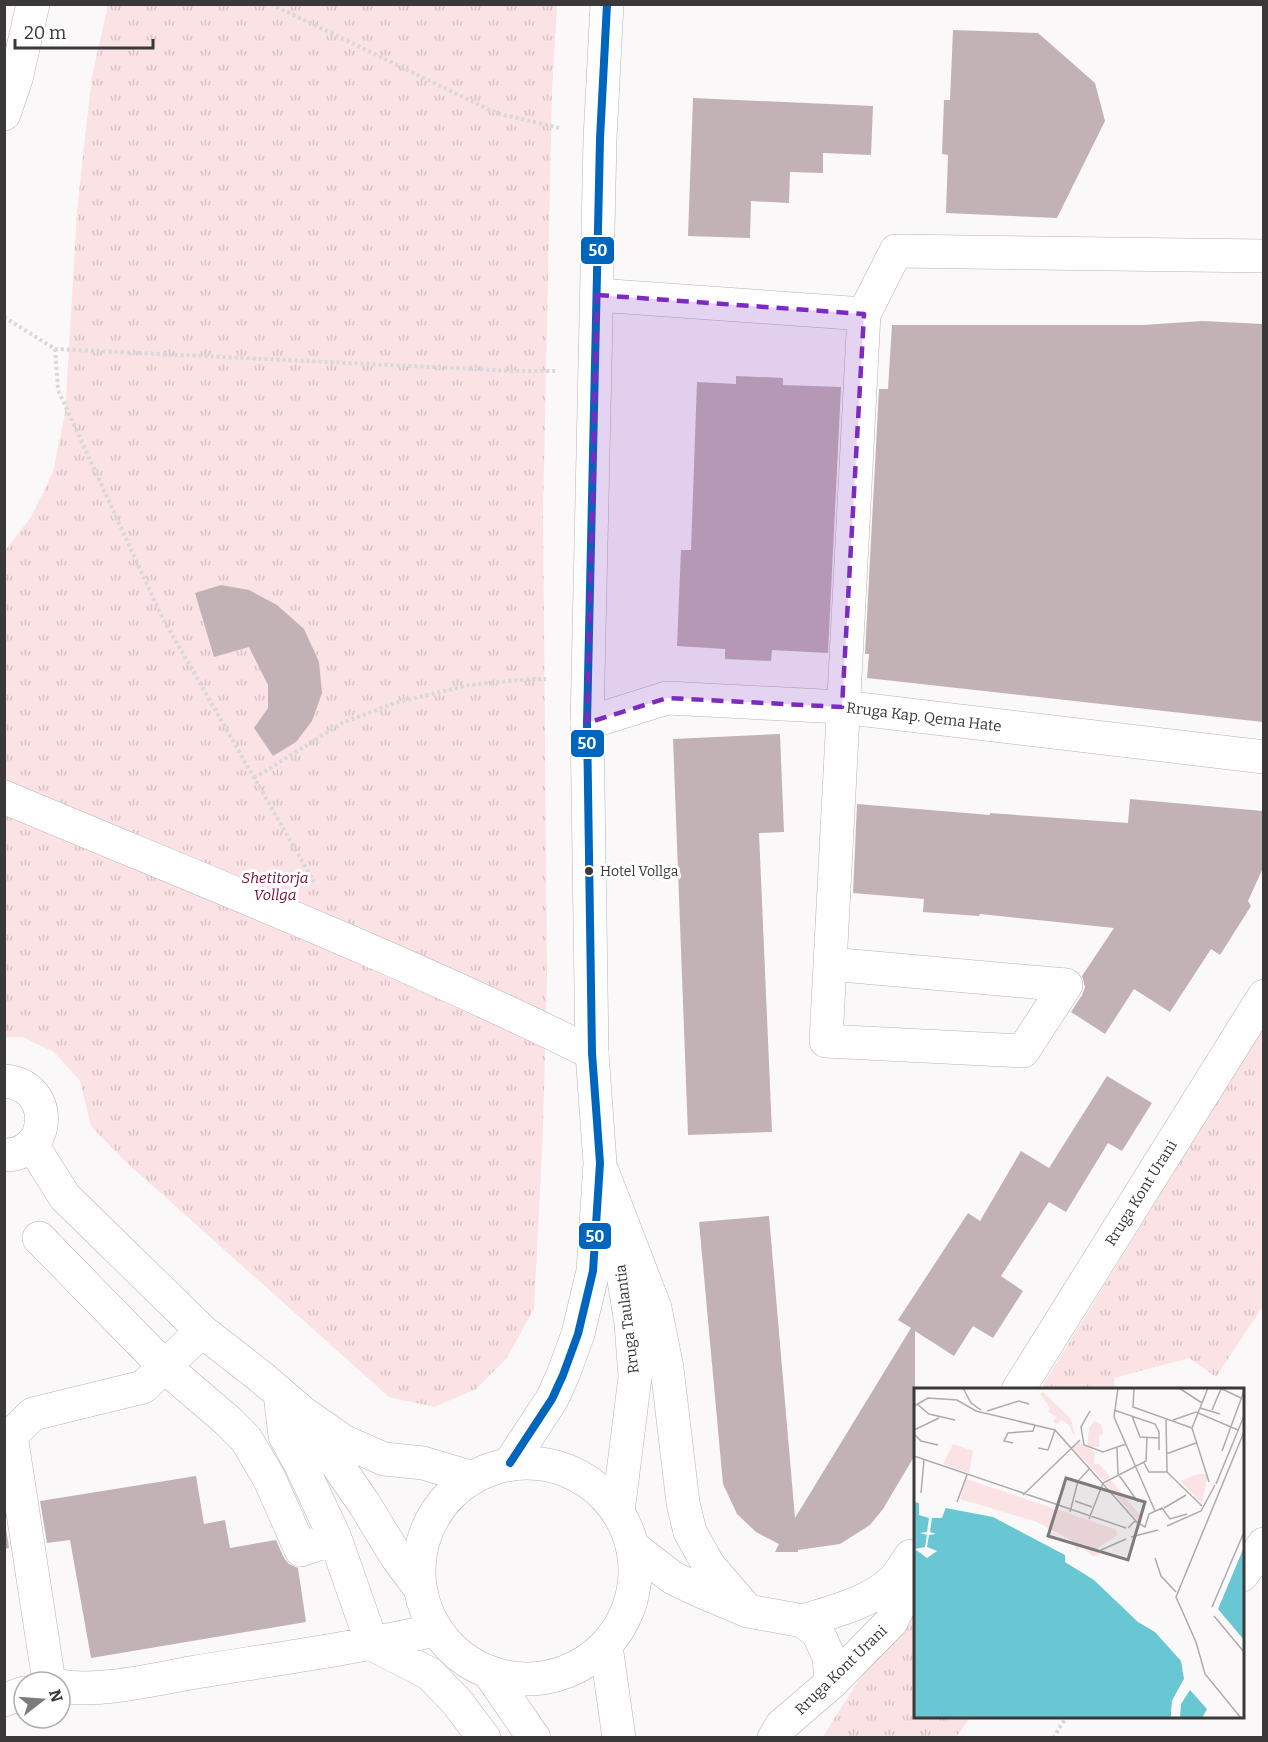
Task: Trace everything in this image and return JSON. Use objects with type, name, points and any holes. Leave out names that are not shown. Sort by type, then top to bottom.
[{"type":"street","points":[[4,114],[16,80],[33,4]]},
{"type":"street","name":"Rruga Taulantia","points":[[607,4],[600,139],[587,723],[592,1053],[600,1163],[631,1323],[635,1377],[618,1512]]},
{"type":"street","points":[[830,964],[1066,985],[1023,1051],[826,1041],[842,707],[864,314],[896,251],[1263,256]]},
{"type":"street","points":[[597,295],[864,314]]},
{"type":"street","name":"Rruga Kap. Qema Hate","points":[[587,723],[668,698],[842,707],[1263,758]]},
{"type":"street","points":[[4,797],[300,921],[522,1019],[592,1053]]},
{"type":"street","name":"Rruga Kont Urani","points":[[1019,1388],[1263,996]]},
{"type":"street","points":[[4,1081],[15,1082],[26,1087],[41,1108],[42,1121],[39,1134],[18,1150],[202,1331],[291,1403],[344,1441],[384,1459],[423,1463],[470,1477]]},
{"type":"street","points":[[600,1163],[655,1308],[667,1368],[683,1503],[690,1532],[709,1566],[748,1611]]},
{"type":"street","name":"Rruga Taulantia","points":[[510,1463],[552,1399],[578,1334],[593,1271],[600,1163]]},
{"type":"street","points":[[39,1238],[165,1367],[228,1420],[246,1439],[269,1478],[301,1550],[335,1538]]},
{"type":"street","points":[[47,1670],[11,1435],[33,1413],[143,1387],[202,1331]]},
{"type":"street","points":[[291,1403],[285,1436],[335,1538],[372,1644],[430,1674],[457,1702],[484,1737]]},
{"type":"street","points":[[291,1403],[365,1505],[396,1556],[419,1587]]},
{"type":"street","points":[[510,1463],[542,1463],[572,1472],[598,1489],[618,1512],[633,1547],[635,1574],[632,1600],[622,1625],[606,1646],[581,1666],[552,1678],[521,1680],[490,1674],[459,1656],[435,1630],[425,1609],[419,1587],[419,1561],[424,1536],[435,1513],[445,1500],[470,1477],[490,1468],[510,1463]]},
{"type":"street","points":[[1244,1572],[1263,1544]]},
{"type":"street","points":[[633,1547],[674,1578],[748,1611],[803,1621],[854,1605],[879,1592],[895,1579],[914,1551]]},
{"type":"street","name":"Rruga Kont Urani","points":[[774,1737],[781,1726],[831,1683],[891,1622],[909,1587],[914,1569]]},
{"type":"street","points":[[803,1621],[818,1633],[829,1657],[831,1683]]},
{"type":"street","points":[[72,1688],[134,1682],[372,1644],[435,1630]]},
{"type":"street","points":[[606,1646],[619,1737]]},
{"type":"street","points":[[490,1674],[534,1737]]},
{"type":"path","points":[[271,4],[496,113],[600,139]]},
{"type":"path","points":[[4,317],[55,349],[515,371],[595,371]]},
{"type":"path","points":[[55,349],[58,390],[162,617],[316,884],[300,921]]},
{"type":"path","points":[[254,778],[342,723],[395,703],[469,685],[531,679],[588,681]]},
{"type":"path","points":[[1053,1737],[1066,1718]]},
{"type":"highlighted area","points":[[597,295],[864,314],[842,707],[667,698],[587,723]]},
{"type":"green space","name":"Shetitorja Vollga","points":[[108,5],[557,5],[552,90],[543,511],[547,975],[543,1128],[534,1309],[506,1359],[476,1389],[434,1407],[389,1397],[126,1162],[91,1126],[80,1081],[54,1052],[22,1037],[5,1037],[5,551],[31,517],[53,472],[65,414],[77,213],[84,146],[92,77]]},
{"type":"green space","points":[[1263,1027],[1263,1306],[1216,1377],[1189,1358],[1114,1378],[1115,1388],[1041,1388]]},
{"type":"green space","points":[[914,1593],[914,1718],[970,1718],[956,1737],[822,1738]]},
{"type":"building","points":[[953,30],[1038,33],[1095,83],[1105,121],[1057,218],[946,213],[948,155],[942,154],[944,100],[950,100]]},
{"type":"building","points":[[693,98],[873,106],[871,155],[823,153],[823,173],[790,172],[789,203],[751,201],[750,238],[688,236]]},
{"type":"building","points":[[1202,321],[1263,324],[1263,722],[867,678],[869,654],[865,654],[879,389],[888,389],[892,325],[1143,325]]},
{"type":"building","points":[[736,376],[783,378],[783,385],[841,387],[828,653],[772,650],[771,661],[725,659],[725,649],[677,646],[681,550],[691,550],[697,382],[736,384]]},
{"type":"building","points":[[221,585],[249,590],[277,605],[304,629],[319,662],[322,693],[312,721],[296,742],[273,756],[254,728],[268,708],[268,685],[249,647],[214,657],[195,593]]},
{"type":"building","points":[[780,734],[784,832],[759,833],[772,1132],[688,1135],[673,739]]},
{"type":"building","points":[[1130,799],[1263,811],[1263,868],[1248,901],[1251,906],[1220,955],[1211,949],[1170,1012],[1134,989],[1105,1034],[1071,1012],[1085,987],[1082,976],[1114,928],[980,914],[979,916],[923,912],[924,899],[853,893],[857,804],[1128,823]]},
{"type":"building","points":[[1107,1076],[1152,1103],[1122,1151],[1108,1143],[1066,1212],[1049,1202],[1001,1276],[1023,1291],[993,1338],[973,1326],[954,1356],[915,1331],[914,1457],[883,1509],[870,1525],[840,1544],[798,1550],[798,1552],[775,1552],[779,1544],[756,1532],[737,1514],[723,1484],[699,1222],[769,1216],[795,1518],[911,1328],[898,1320],[968,1213],[980,1221],[1021,1151],[1049,1168]]},
{"type":"building","points":[[196,1476],[204,1524],[225,1520],[230,1548],[276,1540],[284,1558],[289,1564],[298,1568],[306,1622],[91,1658],[70,1540],[47,1543],[40,1501]]},
{"type":"building","points":[[4,1516],[9,1548],[4,1549]]},
{"type":"transit line","name":"50","points":[[510,1463],[552,1399],[563,1375],[578,1334],[593,1271],[600,1163],[592,1053],[587,723],[600,139],[607,4]]},
{"type":"place","name":"Hotel Vollga","points":[[589,871]]}]
